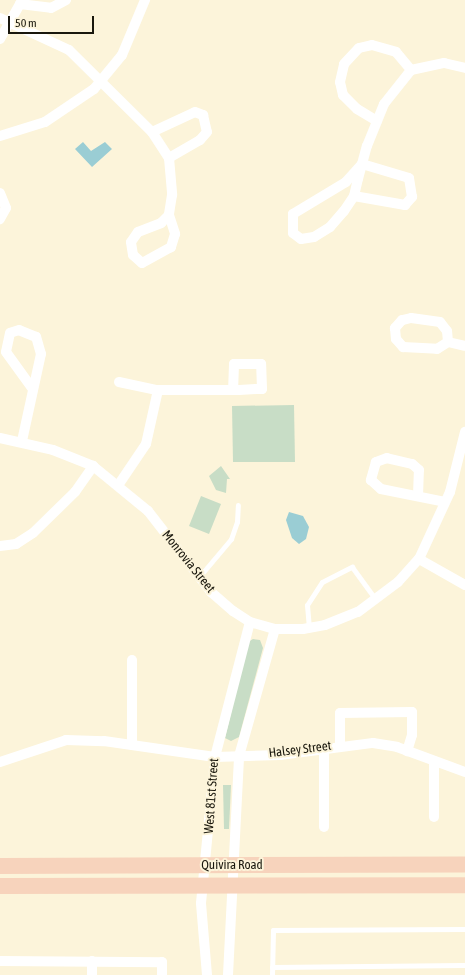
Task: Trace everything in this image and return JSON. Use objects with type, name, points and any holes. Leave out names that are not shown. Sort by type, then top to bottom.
[{"type":"main road","name":"Quivira Road","points":[[0,866],[465,864]]},
{"type":"main road","name":"Quivira Road","points":[[0,886],[465,885]]},
{"type":"street","points":[[0,39],[22,2],[51,8],[66,0]]},
{"type":"street","points":[[0,136],[45,122],[69,108],[102,79],[132,38],[144,0]]},
{"type":"street","points":[[0,18],[69,50],[102,79],[152,132],[169,158],[172,195],[169,215],[175,234],[171,247],[142,263],[133,255],[131,242],[138,232],[161,223],[169,215]]},
{"type":"street","points":[[377,121],[357,109],[343,95],[340,82],[344,64],[359,48],[379,46],[396,52],[411,70]]},
{"type":"street","points":[[362,164],[346,182],[293,214],[293,234],[301,239],[314,237],[330,227],[354,196],[362,164],[377,121],[389,94],[411,70],[444,63],[465,68]]},
{"type":"street","points":[[152,132],[195,112],[203,115],[207,132],[200,140],[169,158]]},
{"type":"street","points":[[354,196],[405,205],[412,197],[409,178],[362,164]]},
{"type":"street","points":[[0,193],[6,208],[0,219]]},
{"type":"street","points":[[448,342],[447,331],[440,322],[411,318],[402,320],[395,328],[396,339],[403,347],[436,349],[448,342],[465,346]]},
{"type":"street","points":[[22,441],[32,388],[41,354],[36,337],[19,330],[10,333],[6,352],[32,388]]},
{"type":"street","points":[[120,382],[158,390],[232,390]]},
{"type":"street","points":[[120,484],[146,444],[158,390]]},
{"type":"street","name":"Monrovia Street","points":[[0,438],[22,441],[93,466],[120,484],[148,511],[211,592],[250,622],[275,629],[325,626],[376,600],[419,559],[445,502],[463,457],[465,432]]},
{"type":"street","points":[[418,496],[419,470],[412,464],[387,458],[376,462],[371,480],[381,489],[445,502]]},
{"type":"street","points":[[0,546],[16,544],[33,533],[75,492],[93,466]]},
{"type":"street","points":[[419,559],[465,585]]},
{"type":"street","name":"West 81st Street","points":[[207,975],[202,903],[215,757],[250,622]]},
{"type":"street","name":"West 81st Street","points":[[228,975],[231,865],[239,756],[275,629]]},
{"type":"street","points":[[132,660],[132,745]]},
{"type":"street","points":[[340,745],[340,713],[412,712],[412,735],[407,751]]},
{"type":"street","name":"Halsey Street","points":[[0,762],[66,740],[132,745],[215,757],[373,743],[407,751],[465,772]]},
{"type":"street","points":[[324,748],[324,827]]},
{"type":"street","points":[[434,761],[434,817]]},
{"type":"street","points":[[0,961],[162,962],[162,975]]},
{"type":"street","points":[[92,961],[92,975]]},
{"type":"lane","points":[[199,577],[227,545],[237,522],[238,505]]},
{"type":"lane","points":[[309,628],[307,605],[322,582],[352,567],[376,600]]},
{"type":"lane","points":[[272,975],[273,930],[465,929]]},
{"type":"lane","points":[[272,966],[465,965]]},
{"type":"green space","points":[[294,405],[295,462],[233,462],[232,406]]},
{"type":"green space","points":[[221,466],[230,479],[227,479],[226,493],[216,490],[209,476]]},
{"type":"green space","points":[[201,496],[221,504],[209,534],[189,526]]},
{"type":"green space","points":[[253,639],[260,640],[263,648],[239,737],[231,741],[225,738],[248,642]]},
{"type":"green space","points":[[223,785],[231,785],[229,829],[224,829]]},
{"type":"water","points":[[83,142],[91,151],[105,142],[112,149],[92,167],[75,149]]},
{"type":"water","points":[[289,512],[303,516],[309,527],[306,539],[299,544],[292,538],[286,520]]}]
